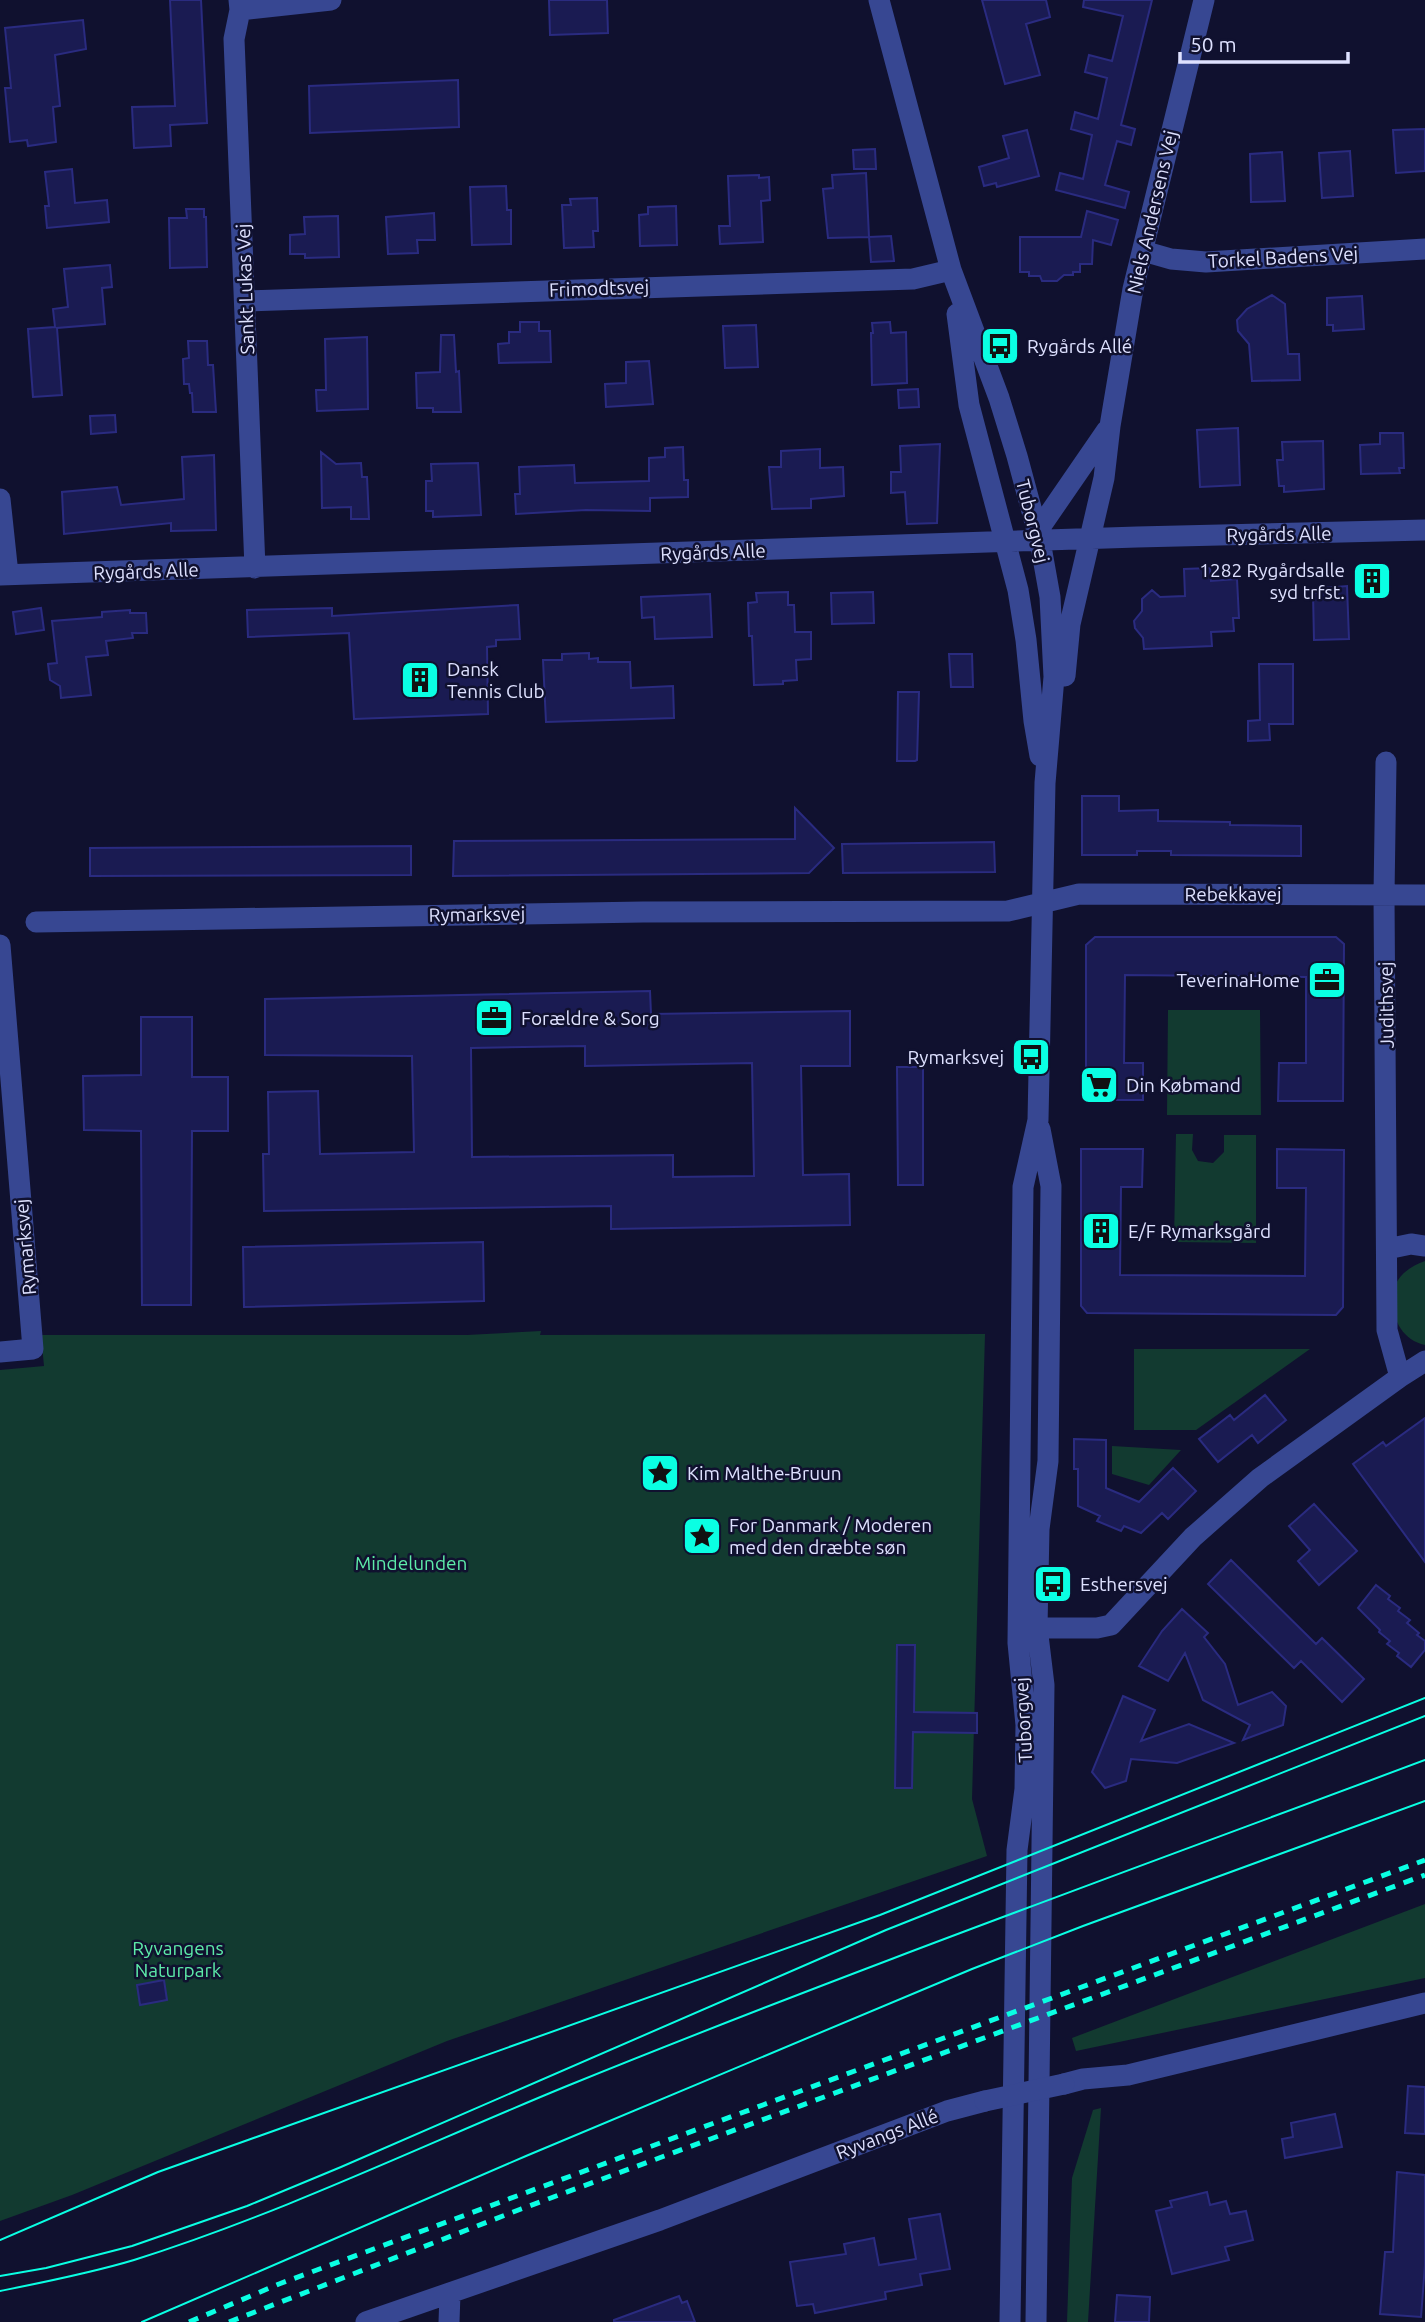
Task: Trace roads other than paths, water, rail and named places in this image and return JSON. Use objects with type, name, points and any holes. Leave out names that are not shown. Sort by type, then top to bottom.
[{"type":"street","name":"Sankt Lukas Vej","points":[[255,568],[234,39],[240,5],[331,0]]},
{"type":"street","name":"Tuborgvej","points":[[879,0],[951,270],[999,398],[1050,597],[1054,677],[1045,783],[1038,1120],[1023,1187],[1026,1725],[1025,1790],[1017,1850],[1010,2322]]},
{"type":"street","name":"Niels Andersens Vej","points":[[1045,783],[1064,678],[1070,624],[1104,478],[1128,314],[1204,0]]},
{"type":"street","name":"Torkel Badens Vej","points":[[1143,251],[1171,259],[1206,262],[1425,249]]},
{"type":"street","name":"Tuborgvej","points":[[951,270],[969,405],[1017,584],[1027,640],[1034,721],[1045,783]]},
{"type":"street","name":"Frimodtsvej","points":[[246,301],[913,279],[951,270]]},
{"type":"street","name":"Niels Andersens Vej","points":[[1017,584],[1018,569],[1036,538],[1110,426]]},
{"type":"street","points":[[0,499],[4,574]]},
{"type":"street","name":"Rygårds Alle","points":[[4,574],[1007,542],[1036,538],[1090,539],[1425,530]]},
{"type":"street","name":"Judithsvej","points":[[1386,762],[1384,895],[1387,1331],[1400,1377]]},
{"type":"street","name":"Rebekkavej","points":[[1042,903],[1079,894],[1425,895]]},
{"type":"street","name":"Rymarksvej","points":[[36,922],[577,913],[1007,911],[1042,903]]},
{"type":"street","name":"Rymarksvej","points":[[0,945],[33,1349],[0,1352]]},
{"type":"street","points":[[1387,1248],[1411,1244],[1425,1246]]},
{"type":"street","points":[[1027,1628],[1097,1628],[1111,1625],[1193,1537],[1261,1478],[1425,1361]]},
{"type":"street","name":"Tuborgvej","points":[[1027,1628],[1044,1685],[1035,2322]]},
{"type":"street","name":"Ryvangs Allé","points":[[366,2322],[660,2220],[947,2111],[1083,2079],[1128,2075],[1425,2003]]},
{"type":"street","points":[[449,2322],[450,2294]]},
{"type":"tram line","points":[[0,2240],[158,2172],[880,1915],[1425,1698]]},
{"type":"tram line","points":[[0,2276],[46,2268],[132,2246],[247,2206],[886,1930],[1425,1716]]},
{"type":"tram line","points":[[0,2291],[118,2265],[244,2221],[567,2086],[780,2002],[1425,1760]]},
{"type":"tram line","points":[[142,2322],[526,2156],[972,1969],[1425,1801]]},
{"type":"railway","points":[[189,2322],[279,2284],[1425,1860]]},
{"type":"railway","points":[[229,2322],[521,2209],[1425,1875]]},
{"type":"place","name":"Rygårds Allé","points":[[1000,346]]},
{"type":"place","name":"1282 Rygårdsalle syd trfst.","points":[[1372,581]]},
{"type":"place","name":"Dansk Tennis Club","points":[[420,680]]},
{"type":"place","name":"TeverinaHome","points":[[1327,980]]},
{"type":"place","name":"Forældre & Sorg","points":[[494,1018]]},
{"type":"place","name":"Rymarksvej","points":[[1031,1057]]},
{"type":"place","name":"Din Købmand","points":[[1099,1085]]},
{"type":"place","name":"E/F Rymarksgård","points":[[1101,1231]]},
{"type":"place","name":"Kim Malthe-Bruun","points":[[660,1473]]},
{"type":"place","name":"For Danmark / Moderen med den dræbte søn","points":[[702,1536]]},
{"type":"place","name":"Esthersvej","points":[[1053,1584]]},
{"type":"park label","name":"Mindelunden","points":[[411,1563]]},
{"type":"park label","name":"Ryvangens Naturpark","points":[[178,1959]]}]
